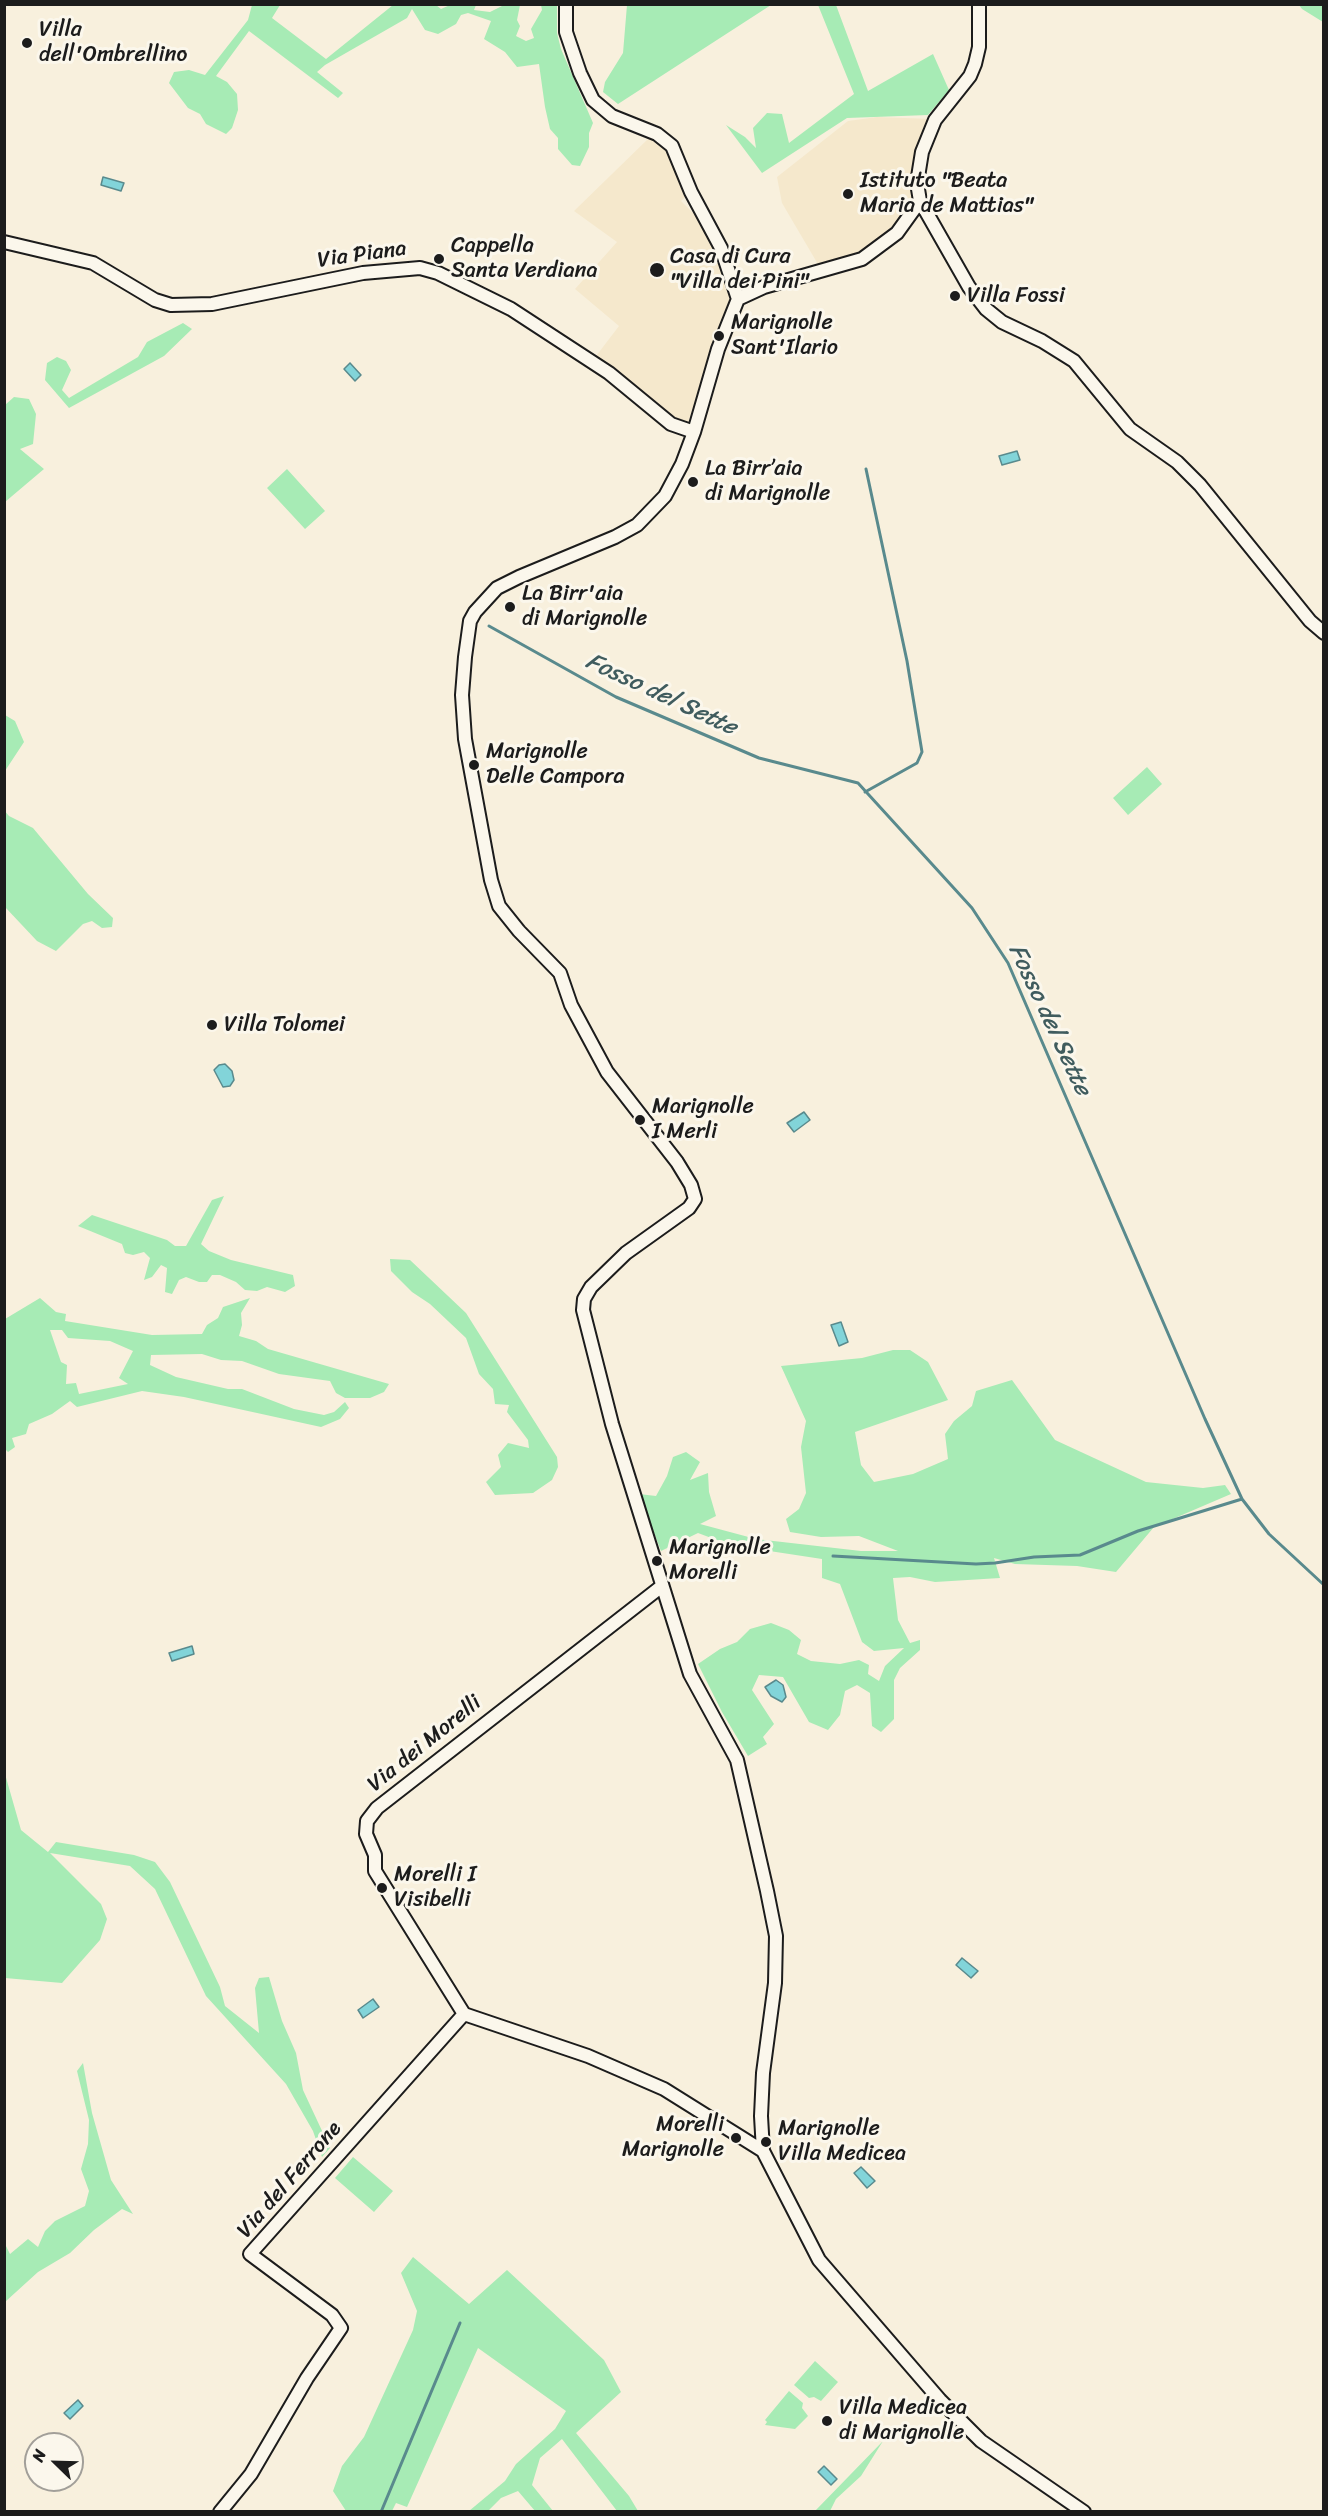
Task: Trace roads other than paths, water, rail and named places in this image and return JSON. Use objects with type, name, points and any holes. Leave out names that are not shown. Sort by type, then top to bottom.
[{"type":"street","points":[[566,4],[566,32],[580,73],[593,100],[612,116],[657,134],[672,146],[691,192],[721,248],[738,299],[718,349],[694,432],[682,464],[665,496],[637,525],[497,588],[470,621],[462,695],[468,758],[491,880],[500,906],[519,931],[560,973],[571,1005],[607,1071],[677,1162],[691,1185],[695,1199],[689,1208],[626,1253],[591,1287],[584,1299],[583,1310],[612,1424],[690,1674],[736,1760],[776,1936],[775,1983],[761,2106],[763,2151],[819,2260],[925,2384],[981,2440],[1084,2511]]},
{"type":"street","points":[[979,4],[979,47],[975,64],[970,76],[935,120],[922,152],[917,183],[920,201],[969,287],[986,309],[1002,322],[1042,341],[1074,361],[1130,429],[1178,462],[1200,485],[1310,621],[1323,633]]},
{"type":"street","points":[[738,299],[764,287],[862,259],[897,233],[920,201]]},
{"type":"street","name":"Via Piana","points":[[4,242],[93,263],[155,300],[171,305],[212,303],[363,273],[420,268],[438,273],[512,309],[601,367],[671,424],[694,432]]},
{"type":"street","name":"Via dei Morelli","points":[[464,2014],[375,1871],[375,1855],[366,1834],[367,1821],[377,1808],[418,1775],[662,1586]]},
{"type":"street","points":[[464,2014],[588,2055],[664,2089],[763,2151]]},
{"type":"street","name":"Via del Ferrone","points":[[220,2511],[252,2474],[307,2378],[341,2328],[332,2315],[250,2256],[251,2252],[464,2014]]},
{"type":"water","points":[[103,177],[124,183],[121,191],[101,185]]},
{"type":"water","points":[[350,363],[361,375],[355,381],[344,369]]},
{"type":"water","points":[[1017,451],[1020,460],[1002,465],[999,456]]},
{"type":"water","points":[[225,1064],[232,1071],[234,1080],[230,1086],[223,1087],[214,1070],[219,1065]]},
{"type":"water","points":[[804,1112],[810,1120],[794,1132],[787,1123]]},
{"type":"water","points":[[841,1322],[848,1342],[839,1346],[831,1325]]},
{"type":"water","points":[[192,1646],[194,1654],[172,1661],[169,1653]]},
{"type":"water","points":[[776,1680],[783,1685],[786,1697],[782,1702],[771,1696],[765,1687]]},
{"type":"water","points":[[962,1958],[978,1971],[971,1978],[956,1965]]},
{"type":"water","points":[[373,1999],[379,2007],[363,2018],[358,2010]]},
{"type":"water","points":[[861,2167],[875,2181],[867,2188],[854,2173]]},
{"type":"water","points":[[78,2400],[83,2406],[70,2419],[64,2413]]},
{"type":"water","points":[[824,2466],[837,2479],[831,2485],[818,2472]]},
{"type":"waterway","points":[[865,792],[917,763],[922,752],[907,661],[866,469]]},
{"type":"waterway","name":"Fosso del Sette","points":[[489,626],[616,697],[759,758],[858,783],[972,908],[1008,963],[1205,1419],[1242,1499],[1269,1534],[1324,1585]]},
{"type":"waterway","points":[[833,1556],[976,1564],[1034,1557],[1080,1555],[1138,1531],[1242,1499]]},
{"type":"waterway","points":[[381,2512],[460,2323]]},
{"type":"place","name":"Villa dell'Ombrellino","points":[[27,43]]},
{"type":"place","name":"Istituto \"Beata Maria de Mattias\"","points":[[848,194]]},
{"type":"place","name":"Cappella Santa Verdiana","points":[[439,259]]},
{"type":"place","name":"Casa di Cura \"Villa dei Pini\"","points":[[657,270]]},
{"type":"place","name":"Villa Fossi","points":[[955,296]]},
{"type":"place","name":"Marignolle Sant'Ilario","points":[[719,336]]},
{"type":"place","name":"La Birr’aia di Marignolle","points":[[693,482]]},
{"type":"place","name":"La Birr'aia di Marignolle","points":[[510,607]]},
{"type":"place","name":"Marignolle Delle Campora","points":[[474,765]]},
{"type":"place","name":"Villa Tolomei","points":[[212,1025]]},
{"type":"place","name":"Marignolle I Merli","points":[[640,1120]]},
{"type":"place","name":"Marignolle Morelli","points":[[657,1561]]},
{"type":"place","name":"Morelli I Visibelli","points":[[382,1888]]},
{"type":"place","name":"Morelli Marignolle","points":[[736,2138]]},
{"type":"place","name":"Marignolle Villa Medicea","points":[[766,2142]]},
{"type":"place","name":"Villa Medicea di Marignolle","points":[[827,2421]]}]
